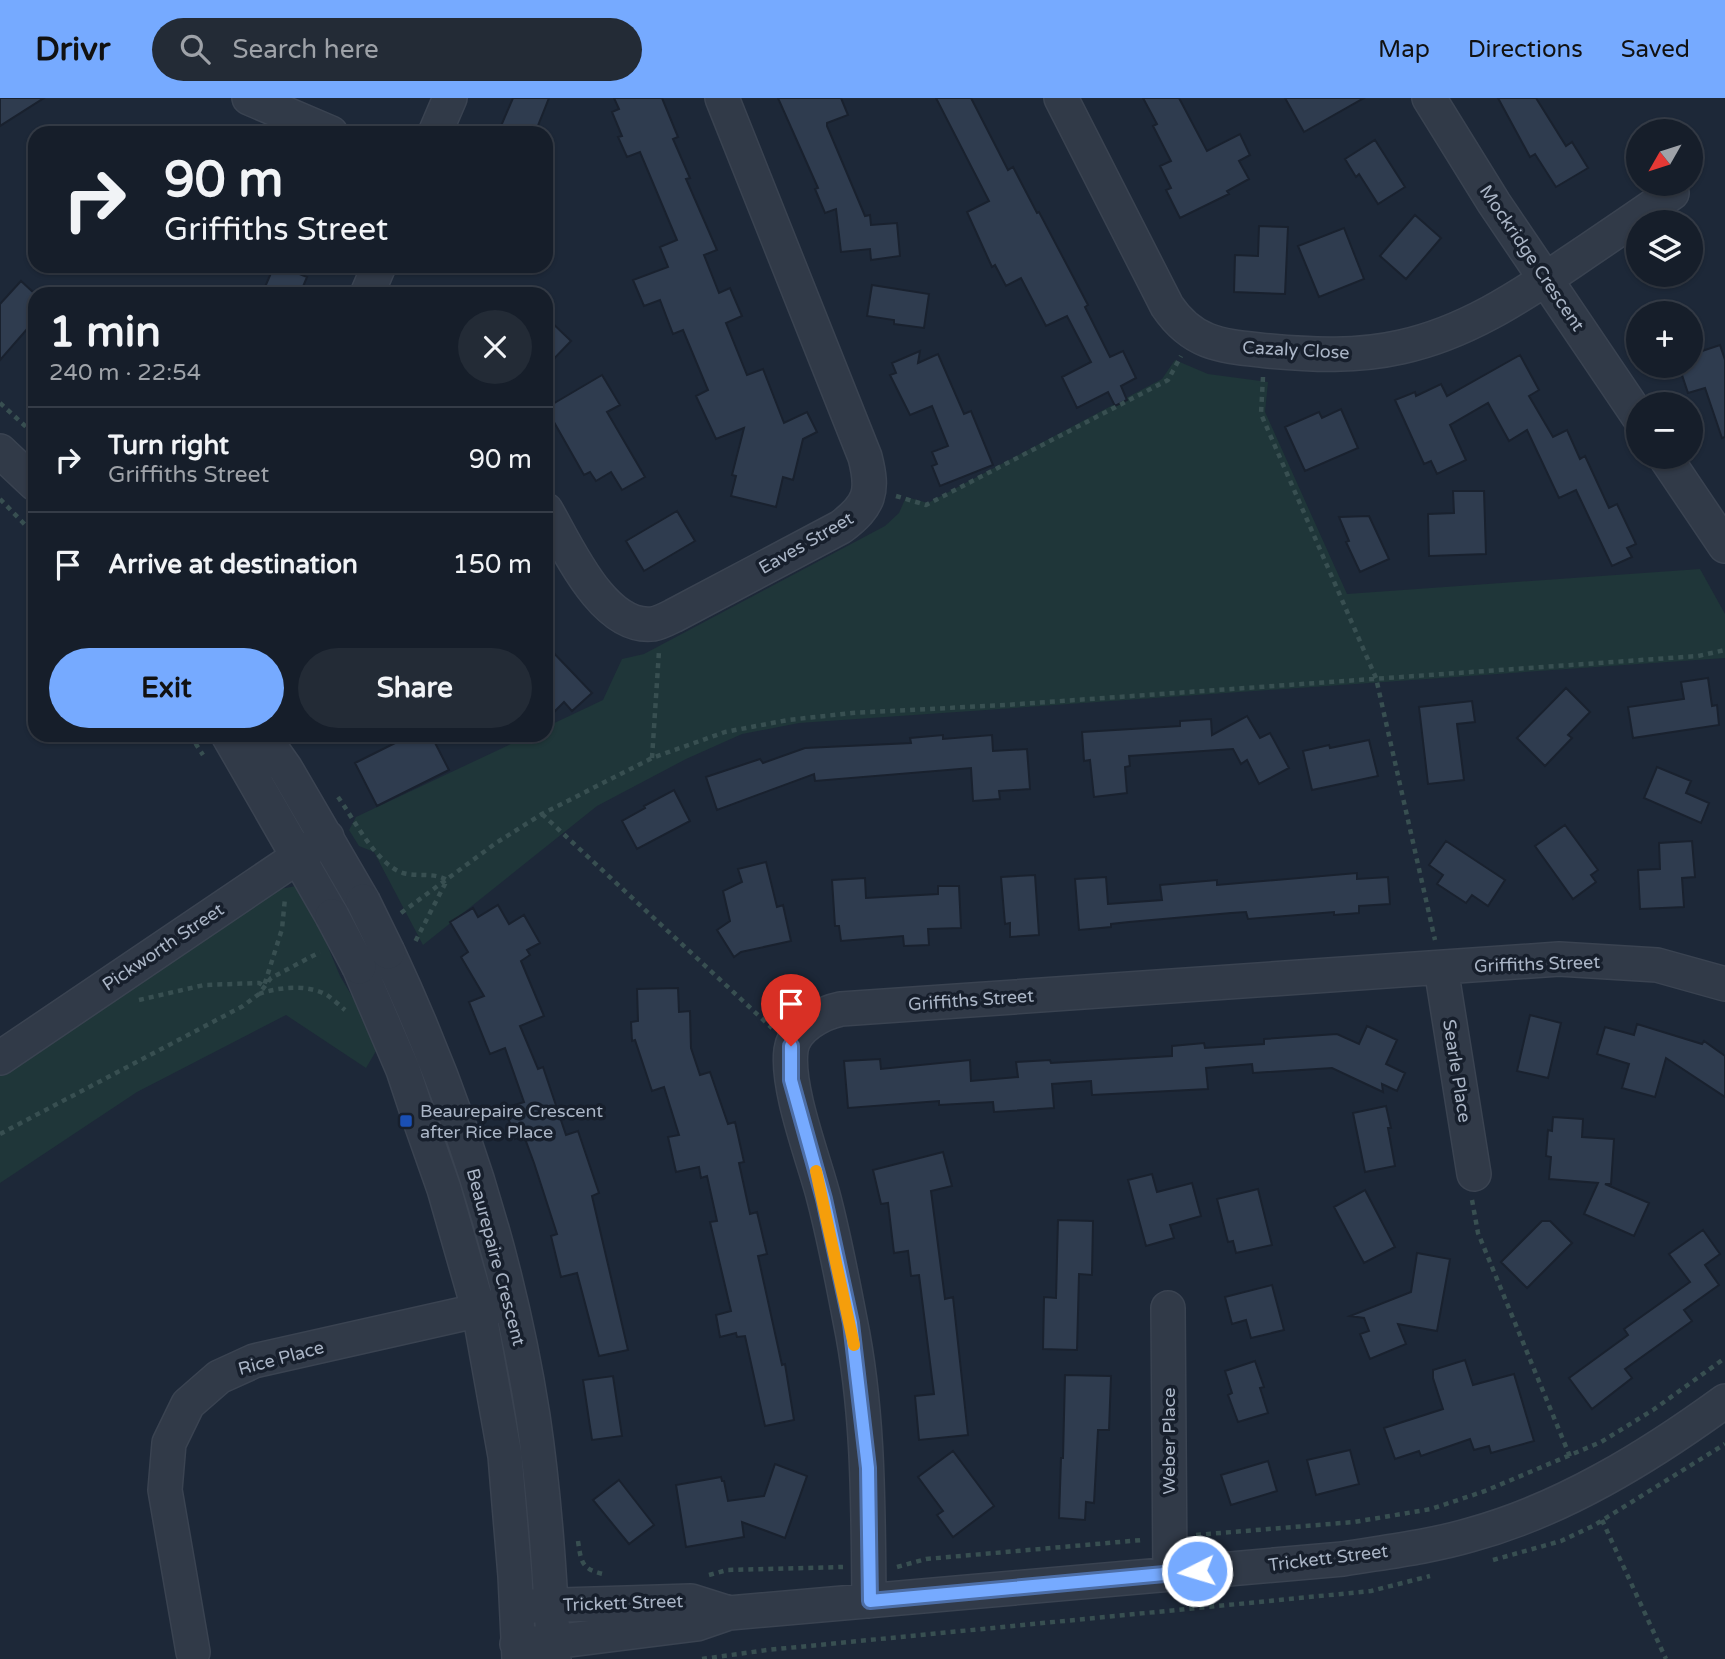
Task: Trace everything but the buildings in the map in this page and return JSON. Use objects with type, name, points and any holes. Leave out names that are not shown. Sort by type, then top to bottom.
[{"type":"street","points":[[249,98],[315,126]]},
{"type":"street","points":[[438,126],[450,98]]},
{"type":"street","points":[[722,98],[865,457],[870,476],[869,493]]},
{"type":"street","name":"Cazaly Close","points":[[1061,98],[1167,306],[1177,321],[1207,342],[1323,355],[1400,348],[1461,328],[1491,313],[1668,196]]},
{"type":"street","name":"Mockridge Crescent","points":[[1429,98],[1494,203],[1626,398]]},
{"type":"street","points":[[0,451],[28,477]]},
{"type":"street","points":[[1673,469],[1725,546]]},
{"type":"street","name":"Eaves Street","points":[[653,624],[841,527],[859,513],[869,493]]},
{"type":"street","points":[[553,522],[598,597],[613,612],[632,621],[653,624]]},
{"type":"street","name":"Beaurepaire Crescent","points":[[232,742],[332,916],[387,954],[407,1082],[444,1189],[479,1311],[505,1456],[518,1652]]},
{"type":"street","name":"Beaurepaire Crescent","points":[[267,742],[286,769],[363,901],[448,1095],[475,1176],[511,1304],[533,1417],[547,1534],[553,1650]]},
{"type":"street","name":"Pickworth Street","points":[[0,1058],[327,837]]},
{"type":"street","name":"Griffiths Street","points":[[791,1046],[800,1032],[813,1020],[841,1009],[1559,959],[1657,965],[1724,982]]},
{"type":"street","name":"Searle Place","points":[[1441,968],[1474,1174]]},
{"type":"street","points":[[791,1046],[791,1080],[824,1199],[853,1335],[868,1468],[870,1601]]},
{"type":"street","name":"Rice Place","points":[[193,1652],[165,1490],[169,1443],[188,1404],[219,1377],[254,1361],[511,1304]]},
{"type":"street","name":"Weber Place","points":[[1167,1308],[1170,1573]]},
{"type":"street","name":"Trickett Street","points":[[518,1652],[553,1650],[697,1624],[729,1613],[1343,1559],[1469,1536],[1586,1489],[1685,1431],[1725,1401]]},
{"type":"street","name":"Trickett Street","points":[[516,1606],[691,1601],[729,1613]]},
{"type":"path","points":[[869,493],[888,493],[926,505],[1168,380],[1186,347],[1190,332]]},
{"type":"path","points":[[1265,350],[1261,414],[1376,678],[1441,968]]},
{"type":"path","points":[[0,403],[28,429]]},
{"type":"path","points":[[0,499],[28,528]]},
{"type":"path","points":[[652,758],[659,643],[654,641],[653,624]]},
{"type":"path","points":[[395,915],[496,843],[542,814],[652,758],[724,732],[788,719],[1698,656],[1725,650]]},
{"type":"path","points":[[337,796],[380,857],[402,873],[439,876],[447,880]]},
{"type":"path","points":[[542,814],[791,1046]]},
{"type":"path","points":[[387,954],[447,880]]},
{"type":"path","points":[[264,986],[282,929],[285,892]]},
{"type":"path","points":[[259,994],[271,978],[323,950]]},
{"type":"path","points":[[110,984],[118,995],[133,1001],[204,985],[259,983],[264,986]]},
{"type":"path","points":[[0,1134],[243,1006],[270,989],[309,989],[326,995],[345,1010],[350,1021]]},
{"type":"path","points":[[1478,1233],[1570,1457]]},
{"type":"path","points":[[1354,1522],[1431,1509],[1570,1457],[1601,1442],[1653,1410],[1725,1358]]},
{"type":"path","points":[[1666,1659],[1603,1521],[1725,1444]]},
{"type":"path","points":[[578,1541],[580,1560],[589,1570],[607,1575]]},
{"type":"path","points":[[896,1567],[926,1559]]},
{"type":"path","points":[[702,1578],[727,1570],[848,1568]]},
{"type":"green space","points":[[1175,360],[1208,374],[1268,382],[1265,412],[1347,594],[1700,569],[1725,614],[1725,658],[799,723],[742,734],[686,759],[597,806],[423,945],[374,852],[359,846],[349,830],[356,817],[515,742],[553,742],[553,724],[603,700],[622,659],[644,654],[885,526],[899,513],[906,497],[928,503],[1162,379]]},
{"type":"green space","points":[[296,886],[318,923],[340,976],[365,1018],[376,1051],[366,1068],[286,1015],[137,1092],[0,1183],[0,1071],[264,892]]},
{"type":"slow traffic","points":[[816,1171],[830,1224],[854,1345]]},
{"type":"place","name":"Beaurepaire Crescent after Rice Place","points":[[406,1121]]},
{"type":"route","points":[[791,1046],[791,1080],[824,1199],[851,1323],[868,1468],[870,1601],[1197,1571]]}]
